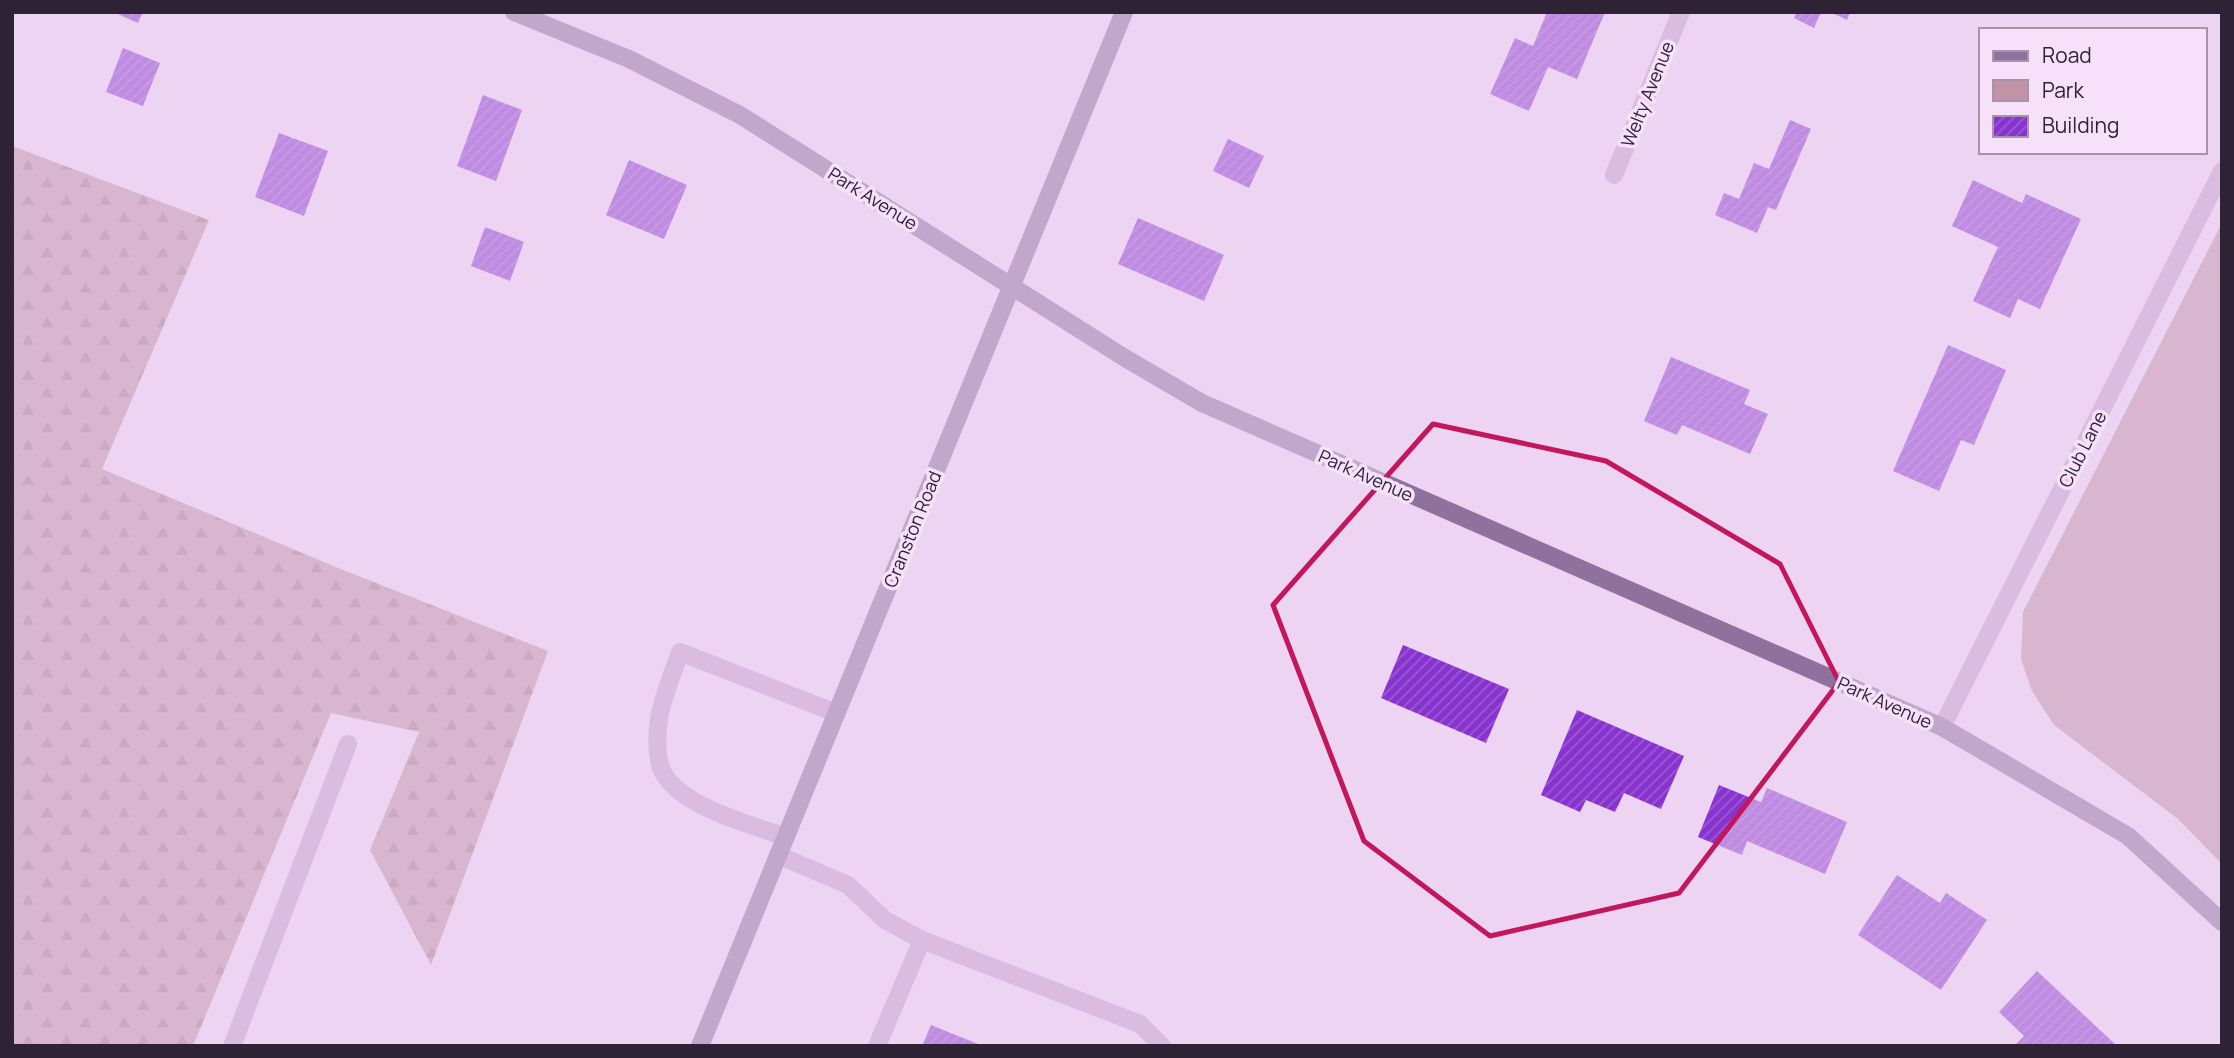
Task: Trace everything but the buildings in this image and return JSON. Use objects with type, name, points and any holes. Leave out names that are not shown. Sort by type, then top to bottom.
[{"type":"street","name":"Park Avenue","points":[[514,12],[629,59],[740,115],[1125,358],[1202,403],[1942,727],[2128,836],[2222,922]]},
{"type":"street","name":"Cranston Road","points":[[700,1046],[1124,12]]},
{"type":"street","name":"Welty Avenue","points":[[1614,175],[1681,12]]},
{"type":"street","name":"Club Lane","points":[[1942,727],[2222,171]]},
{"type":"street","points":[[786,837],[715,811],[685,796],[671,783],[662,768],[658,748],[659,718],[680,652],[836,713]]},
{"type":"street","points":[[232,1046],[348,744]]},
{"type":"street","points":[[778,855],[848,885],[885,920],[922,940],[1140,1024],[1162,1046]]},
{"type":"street","points":[[877,1046],[922,940]]},
{"type":"highlighted area","points":[[1433,424],[1606,461],[1780,564],[1839,682],[1679,893],[1490,936],[1364,841],[1273,605]]},
{"type":"green space","points":[[12,146],[209,220],[102,469],[336,567],[548,651],[431,965],[370,850],[419,732],[331,713],[193,1046],[12,1046]]},
{"type":"green space","points":[[2222,223],[2222,864],[2178,819],[2054,725],[2032,691],[2021,659],[2023,612]]}]
